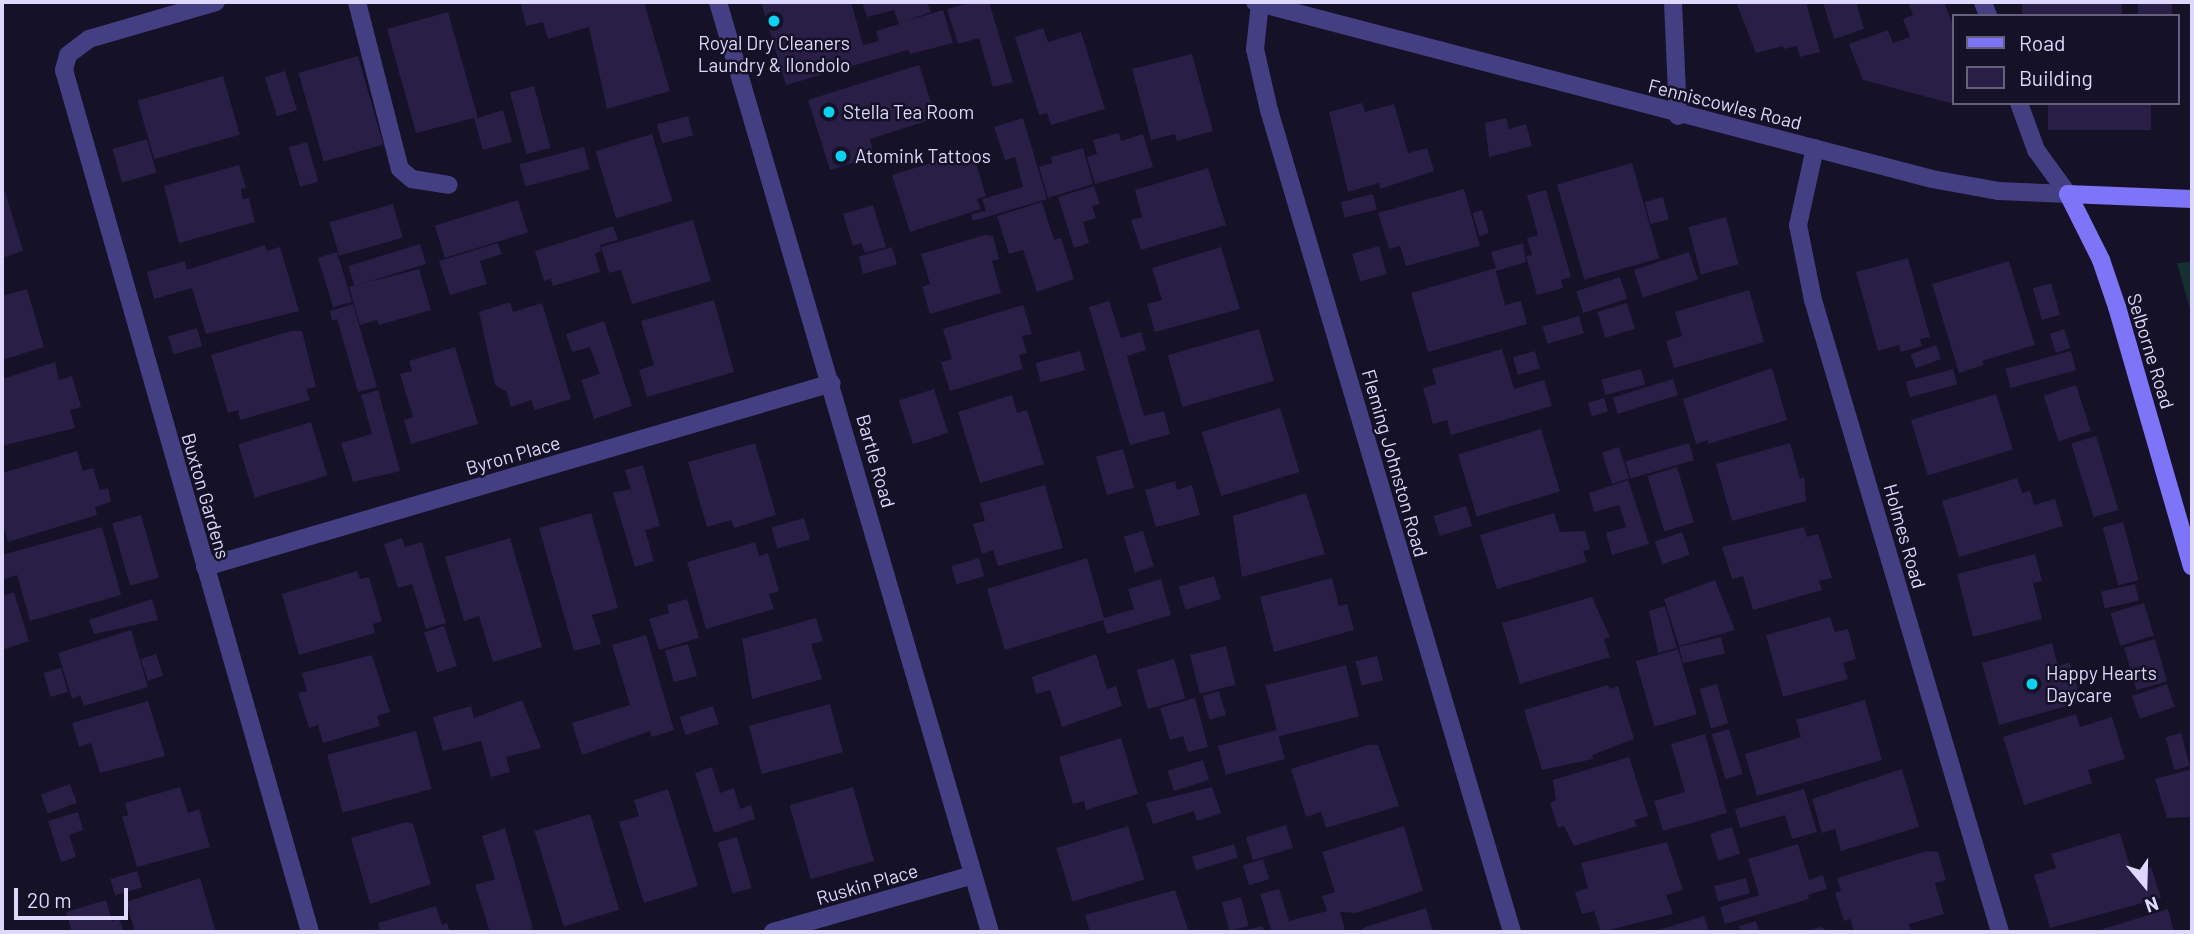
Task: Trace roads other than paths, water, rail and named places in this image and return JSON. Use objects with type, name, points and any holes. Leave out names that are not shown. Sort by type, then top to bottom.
[{"type":"street","name":"Buxton Gardens","points":[[216,2],[89,38],[68,55],[64,70],[310,932]]},
{"type":"street","points":[[357,2],[400,169],[412,179],[449,185]]},
{"type":"street","name":"Bartle Road","points":[[718,2],[832,383],[990,932]]},
{"type":"street","points":[[1672,2],[1678,116]]},
{"type":"street","name":"Fenniscowles Road","points":[[1258,3],[1678,116],[1932,179],[1998,191],[2192,199]]},
{"type":"street","name":"Fleming Johnston Road","points":[[1258,3],[1255,49],[1269,110],[1512,932]]},
{"type":"street","points":[[2020,105],[2036,150],[2068,194]]},
{"type":"street","name":"Holmes Road","points":[[1815,148],[1798,225],[1813,300],[2000,932]]},
{"type":"street","name":"Selborne Road","points":[[2068,194],[2101,260],[2117,307],[2192,566]]},
{"type":"street","name":"Byron Place","points":[[205,567],[832,383]]},
{"type":"street","name":"Ruskin Place","points":[[773,932],[973,875]]},
{"type":"place","name":"Royal Dry Cleaners Laundry & Ilondolo","points":[[774,21]]},
{"type":"place","name":"Stella Tea Room","points":[[829,112]]},
{"type":"place","name":"Atomink Tattoos","points":[[841,156]]},
{"type":"place","name":"Happy Hearts Daycare","points":[[2032,684]]}]
